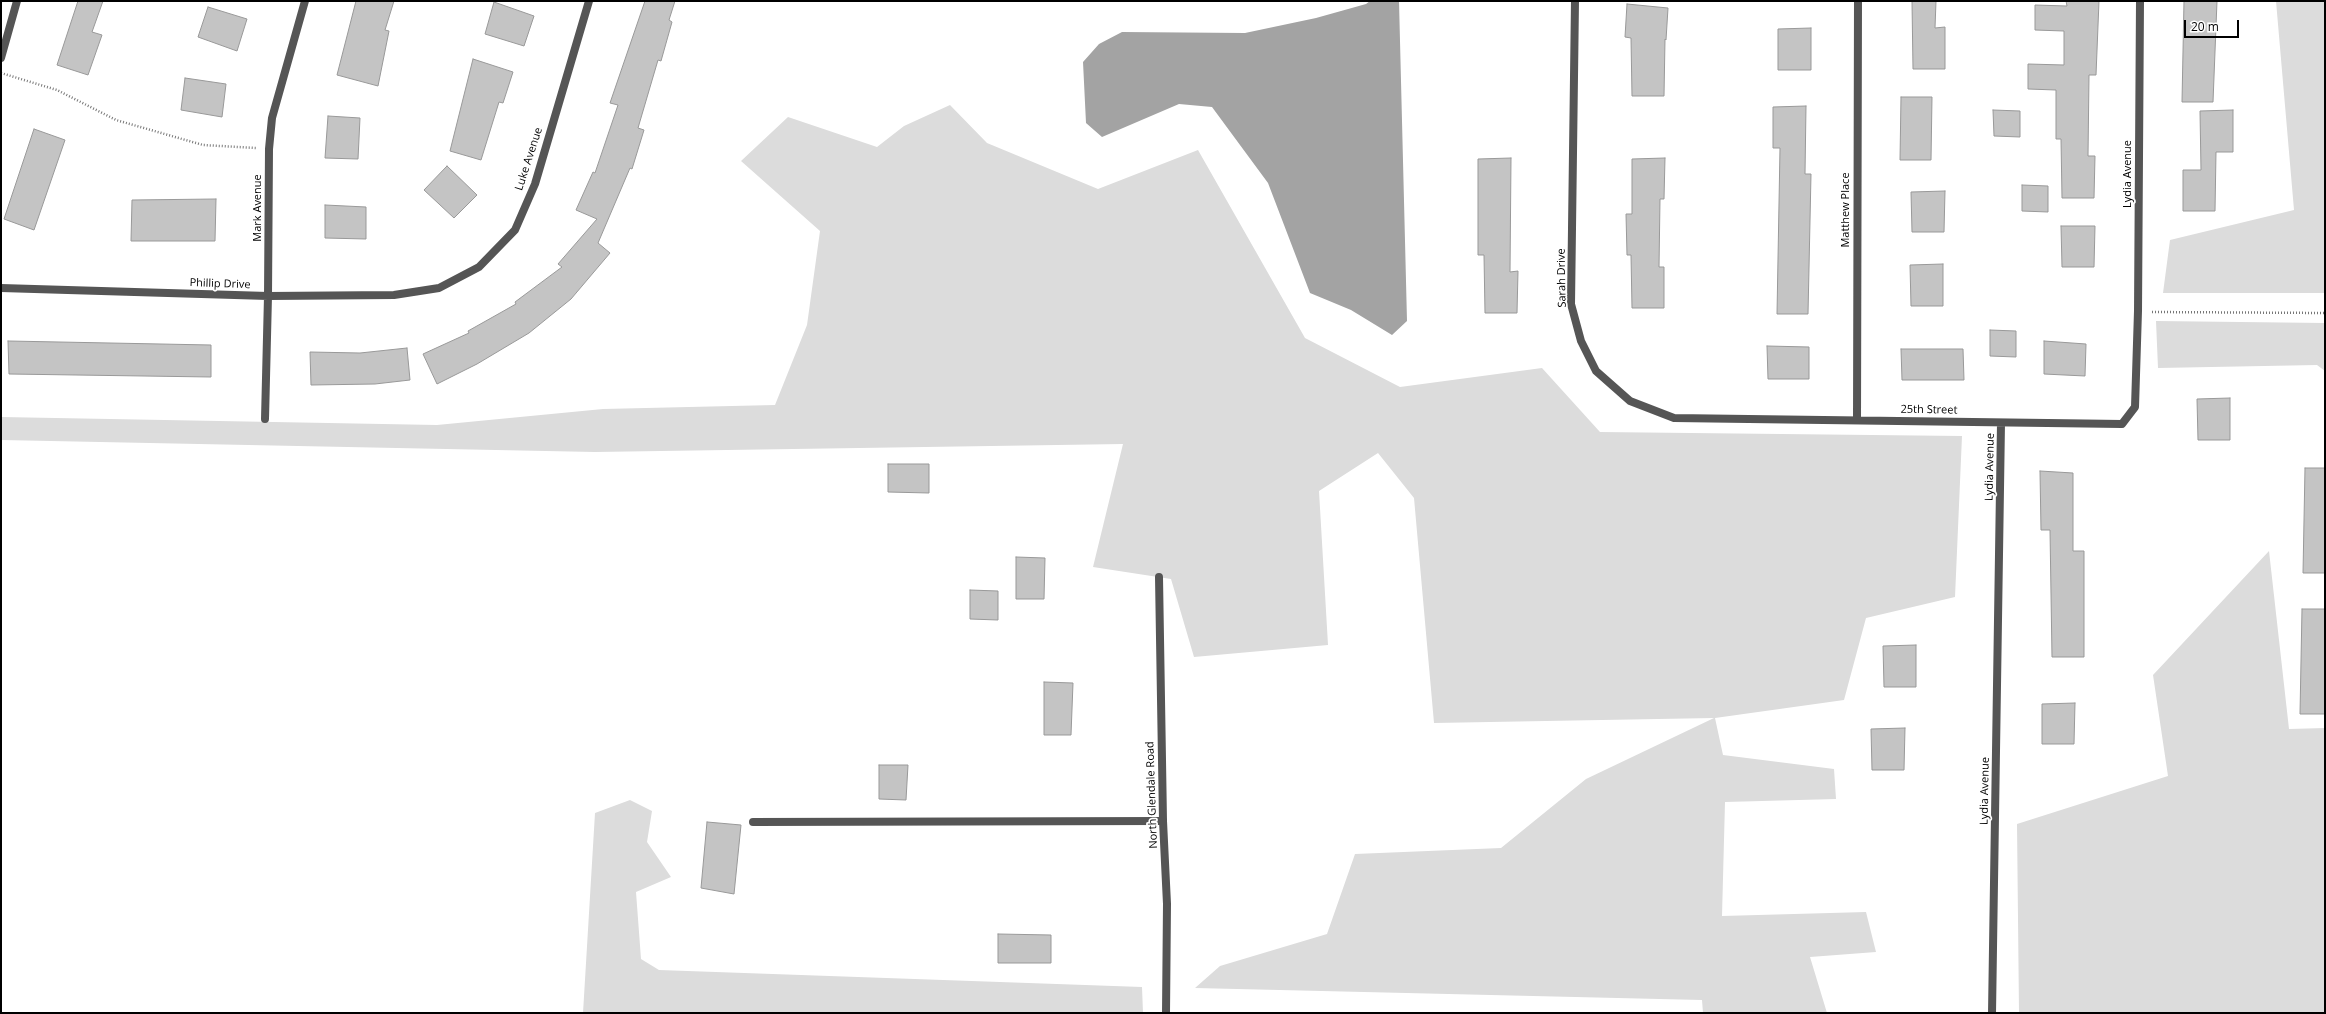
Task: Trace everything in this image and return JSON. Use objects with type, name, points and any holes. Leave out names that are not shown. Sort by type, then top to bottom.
[{"type":"street","points":[[1,58],[17,1]]},
{"type":"street","name":"Mark Avenue","points":[[265,419],[269,149],[272,118],[305,1]]},
{"type":"street","name":"Luke Avenue","points":[[439,288],[479,266],[515,230],[534,184],[589,1]]},
{"type":"street","name":"Sarah Drive","points":[[1575,1],[1571,304],[1581,341],[1596,371],[1630,401],[1674,418],[1857,420]]},
{"type":"street","name":"Matthew Place","points":[[1857,420],[1858,1]]},
{"type":"street","name":"Lydia Avenue","points":[[1992,1013],[2001,423],[2122,424],[2135,407],[2138,312],[2140,1]]},
{"type":"street","name":"Phillip Drive","points":[[1,288],[268,296],[394,294],[439,288]]},
{"type":"street","name":"25th Street","points":[[1857,420],[2001,423]]},
{"type":"street","name":"North Glendale Road","points":[[1158,577],[1163,821],[1167,904],[1166,1013]]},
{"type":"street","points":[[754,822],[1163,821]]},
{"type":"path","points":[[1,73],[57,90],[116,120],[203,145],[269,149]]},
{"type":"path","points":[[2138,312],[2325,313]]},
{"type":"shaded area","points":[[1370,1],[1399,1],[1407,321],[1392,335],[1351,310],[1310,293],[1268,183],[1212,107],[1179,104],[1102,137],[1086,123],[1083,62],[1099,44],[1122,32],[1245,33],[1316,18],[1366,4]]},
{"type":"shaded area","points":[[2276,1],[2325,1],[2325,293],[2163,293],[2170,240],[2294,210]]},
{"type":"shaded area","points":[[950,105],[987,143],[1098,189],[1198,150],[1305,338],[1400,387],[1542,368],[1600,432],[1962,436],[1955,597],[1866,618],[1844,700],[1715,718],[1723,755],[1834,769],[1836,799],[1725,802],[1722,916],[1866,912],[1876,952],[1810,957],[1827,1013],[1703,1013],[1702,1000],[1195,988],[1220,966],[1327,934],[1355,854],[1501,848],[1586,779],[1714,718],[1434,723],[1414,498],[1378,453],[1319,491],[1328,645],[1194,657],[1171,579],[1093,567],[1123,444],[595,452],[1,440],[1,417],[437,425],[603,409],[775,405],[807,325],[820,231],[741,161],[788,117],[877,147],[904,126]]},
{"type":"shaded area","points":[[2156,321],[2325,323],[2325,371],[2317,365],[2158,368]]},
{"type":"shaded area","points":[[2269,551],[2289,729],[2325,728],[2325,1013],[2019,1013],[2017,824],[2168,776],[2153,675]]},
{"type":"shaded area","points":[[630,800],[652,811],[647,842],[671,877],[636,892],[641,959],[659,970],[1142,987],[1143,1013],[583,1013],[595,813]]},
{"type":"building","points":[[78,1],[103,1],[92,32],[102,35],[88,75],[57,65]]},
{"type":"building","points":[[356,1],[394,1],[385,30],[389,31],[378,86],[337,75]]},
{"type":"building","points":[[645,1],[675,1],[669,20],[672,22],[661,61],[658,60],[638,128],[644,130],[632,169],[630,168],[598,243],[610,253],[571,299],[529,333],[477,364],[437,384],[423,354],[469,333],[468,331],[516,304],[515,302],[562,267],[558,264],[597,219],[576,210],[593,172],[595,173],[618,105],[610,103]]},
{"type":"building","points":[[1912,1],[1936,1],[1935,28],[1945,27],[1945,69],[1913,69]]},
{"type":"building","points":[[2066,1],[2099,1],[2096,75],[2089,75],[2088,156],[2095,156],[2094,198],[2062,198],[2061,139],[2056,139],[2056,90],[2028,89],[2028,64],[2064,65],[2064,31],[2035,30],[2035,5],[2067,6]]},
{"type":"building","points":[[2184,1],[2217,1],[2213,102],[2182,102]]},
{"type":"building","points":[[494,2],[534,16],[524,46],[485,34]]},
{"type":"building","points":[[1627,4],[1668,8],[1666,40],[1665,39],[1664,96],[1632,96],[1631,38],[1625,37]]},
{"type":"building","points":[[208,7],[247,19],[237,51],[198,37]]},
{"type":"building","points":[[1811,28],[1811,70],[1778,70],[1778,29]]},
{"type":"building","points":[[473,59],[513,72],[503,103],[499,102],[481,160],[450,151]]},
{"type":"building","points":[[185,78],[226,84],[222,117],[181,110]]},
{"type":"building","points":[[1901,97],[1932,97],[1931,160],[1900,160]]},
{"type":"building","points":[[1806,106],[1805,174],[1811,174],[1808,314],[1777,314],[1780,148],[1773,148],[1773,107]]},
{"type":"building","points":[[1993,110],[2020,111],[2020,137],[1994,136]]},
{"type":"building","points":[[2233,110],[2233,152],[2216,152],[2215,211],[2183,211],[2183,170],[2201,170],[2200,111]]},
{"type":"building","points":[[328,116],[360,118],[358,159],[325,158]]},
{"type":"building","points":[[34,129],[65,140],[34,230],[4,219]]},
{"type":"building","points":[[1511,158],[1510,272],[1518,271],[1517,313],[1485,313],[1484,255],[1478,255],[1478,159]]},
{"type":"building","points":[[1665,158],[1664,199],[1660,199],[1659,267],[1664,267],[1664,308],[1632,308],[1631,255],[1627,255],[1626,214],[1632,214],[1632,159]]},
{"type":"building","points":[[447,166],[477,195],[454,218],[424,190]]},
{"type":"building","points":[[2022,185],[2048,186],[2048,212],[2022,211]]},
{"type":"building","points":[[1945,191],[1944,232],[1912,232],[1911,192]]},
{"type":"building","points":[[216,199],[215,241],[131,241],[132,200]]},
{"type":"building","points":[[325,205],[366,207],[366,239],[325,238]]},
{"type":"building","points":[[2061,226],[2095,226],[2094,267],[2062,267]]},
{"type":"building","points":[[1943,264],[1943,306],[1911,306],[1910,265]]},
{"type":"building","points":[[1990,330],[2016,331],[2016,357],[1990,356]]},
{"type":"building","points":[[8,341],[211,345],[211,377],[9,374]]},
{"type":"building","points":[[2044,341],[2086,344],[2085,376],[2044,374]]},
{"type":"building","points":[[1767,346],[1809,347],[1809,379],[1768,379]]},
{"type":"building","points":[[407,348],[410,380],[375,384],[311,385],[310,352],[360,353]]},
{"type":"building","points":[[1901,349],[1963,349],[1964,380],[1902,380]]},
{"type":"building","points":[[2230,398],[2230,440],[2198,440],[2197,399]]},
{"type":"building","points":[[888,464],[929,464],[929,493],[888,492]]},
{"type":"building","points":[[2305,468],[2325,468],[2325,573],[2303,573]]},
{"type":"building","points":[[2040,471],[2073,473],[2073,551],[2084,551],[2084,657],[2052,657],[2050,530],[2041,530]]},
{"type":"building","points":[[1016,557],[1045,558],[1044,599],[1016,599]]},
{"type":"building","points":[[970,590],[998,591],[998,620],[970,619]]},
{"type":"building","points":[[2302,609],[2325,609],[2325,714],[2300,714]]},
{"type":"building","points":[[1916,645],[1916,687],[1884,687],[1883,646]]},
{"type":"building","points":[[1044,682],[1073,683],[1071,735],[1044,735]]},
{"type":"building","points":[[2075,703],[2074,744],[2042,744],[2042,704]]},
{"type":"building","points":[[1905,728],[1904,770],[1872,770],[1871,729]]},
{"type":"building","points":[[879,765],[908,765],[906,800],[879,799]]},
{"type":"building","points":[[707,822],[741,825],[734,894],[701,888]]},
{"type":"building","points":[[998,934],[1051,935],[1051,963],[998,963]]}]
